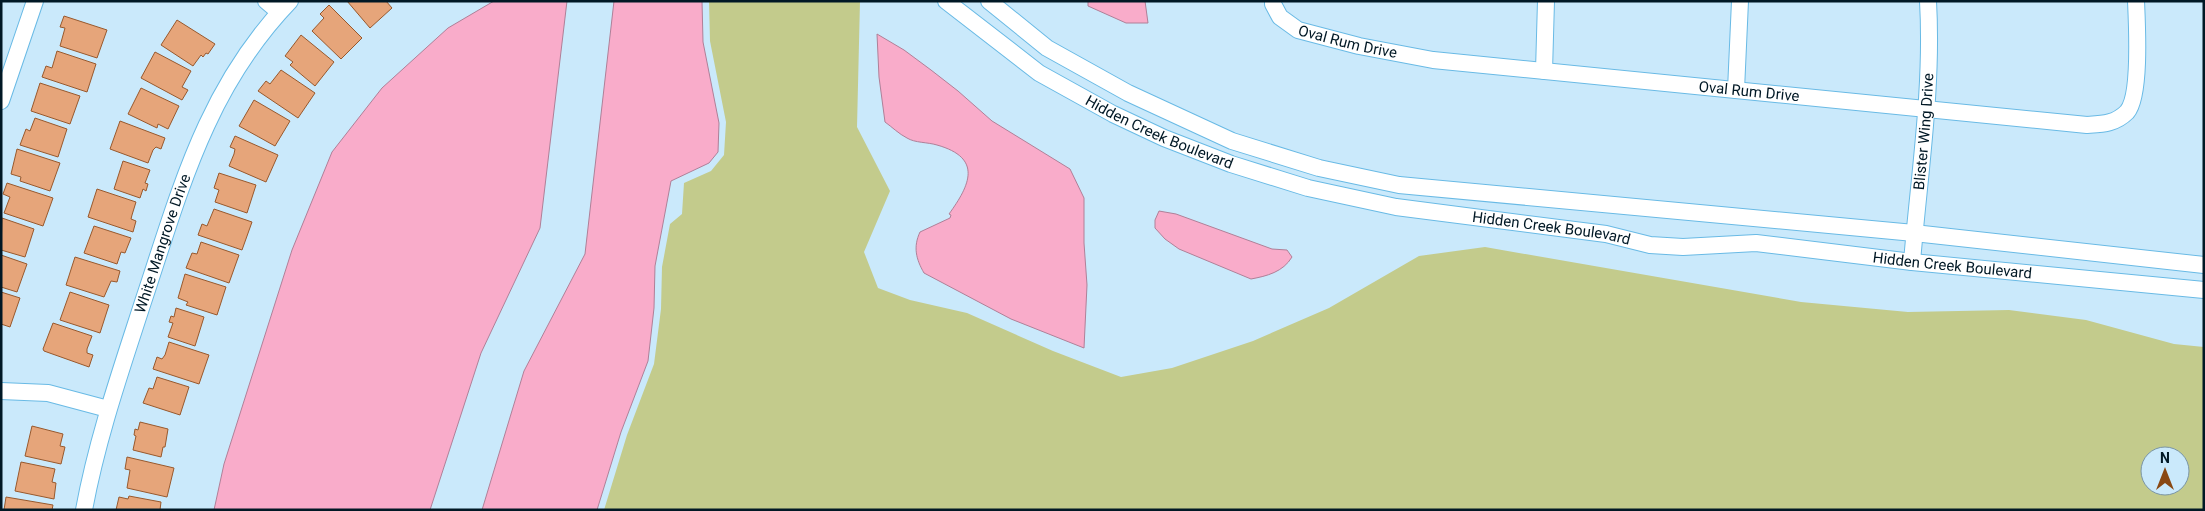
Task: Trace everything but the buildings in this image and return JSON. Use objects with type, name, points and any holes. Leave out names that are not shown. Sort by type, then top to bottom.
[{"type":"street","points":[[1,101],[35,1]]},
{"type":"street","points":[[266,1],[285,7]]},
{"type":"street","name":"Hidden Creek Boulevard","points":[[946,1],[1039,72],[1113,114],[1164,138],[1308,188],[1396,207],[1606,234],[1650,245],[1682,247],[1756,243],[1912,262],[2204,290]]},
{"type":"street","name":"Hidden Creek Boulevard","points":[[989,1],[1047,48],[1128,93],[1232,141],[1319,168],[1399,185],[1914,233],[2204,265]]},
{"type":"street","name":"Oval Rum Drive","points":[[1273,1],[1280,17],[1298,30],[1360,46],[1433,60],[2087,125],[2108,124],[2127,112],[2135,93],[2136,1]]},
{"type":"street","points":[[1544,71],[1546,1]]},
{"type":"street","points":[[1736,90],[1740,1]]},
{"type":"street","name":"Blister Wing Drive","points":[[1912,262],[1930,32],[1928,1]]},
{"type":"street","name":"White Mangrove Drive","points":[[84,510],[108,409],[195,148],[215,103],[237,67],[285,7]]},
{"type":"street","points":[[1,391],[48,393],[108,409]]},
{"type":"green space","points":[[709,1],[860,1],[857,127],[890,191],[864,252],[878,288],[910,300],[967,313],[1053,351],[1121,377],[1172,368],[1253,341],[1329,308],[1419,256],[1485,247],[1801,302],[1908,312],[2009,310],[2086,320],[2174,344],[2204,347],[2204,510],[604,510],[627,435],[654,364],[661,309],[662,267],[670,224],[682,214],[684,183],[711,171],[724,155],[726,122],[710,41]]},
{"type":"shaded area","points":[[494,1],[567,1],[540,228],[481,353],[430,510],[214,510],[224,464],[292,250],[332,152],[382,88],[448,28]]},
{"type":"shaded area","points":[[614,1],[702,1],[703,42],[719,123],[718,152],[709,163],[671,181],[655,266],[654,308],[648,361],[621,432],[597,510],[482,510],[524,371],[585,254]]},
{"type":"shaded area","points":[[1088,1],[1145,1],[1148,23],[1126,23],[1088,6]]},
{"type":"shaded area","points":[[877,34],[904,50],[931,70],[992,121],[1070,169],[1084,198],[1084,243],[1087,285],[1084,348],[1011,319],[924,273],[916,253],[918,237],[920,232],[950,218],[951,215],[949,214],[967,183],[967,165],[961,157],[952,151],[937,145],[910,140],[885,122],[879,77]]},
{"type":"shaded area","points":[[1159,211],[1176,214],[1272,249],[1287,250],[1292,257],[1279,270],[1269,275],[1251,279],[1179,249],[1165,239],[1155,228],[1155,220]]}]
